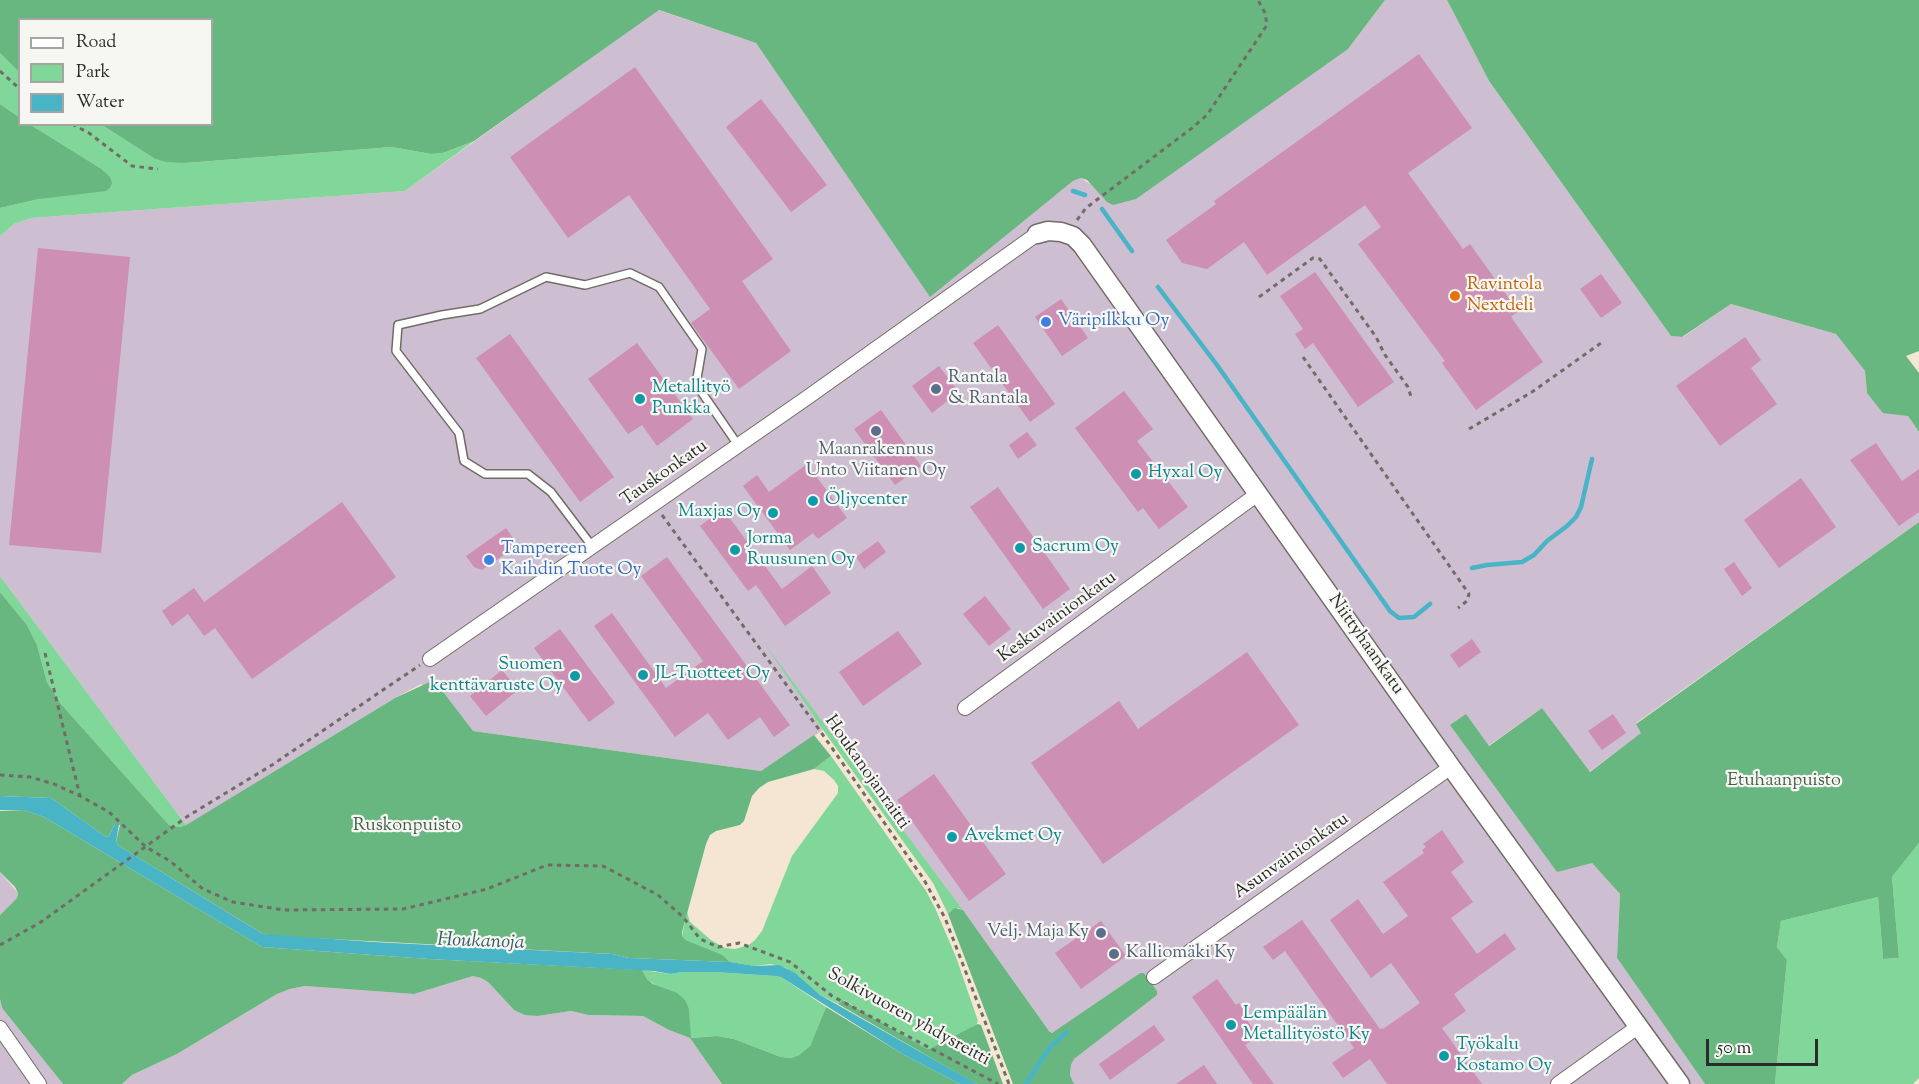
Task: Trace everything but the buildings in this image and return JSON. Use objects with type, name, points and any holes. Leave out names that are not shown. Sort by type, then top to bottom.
[{"type":"street","points":[[1037,234],[1048,231],[1068,234]]},
{"type":"street","name":"Tauskonkatu","points":[[430,658],[1037,234]]},
{"type":"street","name":"Niittyhaankatu","points":[[1068,234],[1082,245],[1451,767],[1680,1084]]},
{"type":"street","name":"Keskuvainionkatu","points":[[965,708],[1259,493]]},
{"type":"street","name":"Asunvainionkatu","points":[[1154,977],[1451,767]]},
{"type":"street","points":[[1565,1082],[1639,1026]]},
{"type":"street","points":[[0,1028],[39,1084]]},
{"type":"lane","points":[[592,546],[551,492],[528,474],[484,474],[464,461],[459,433],[396,351],[398,325],[480,309],[546,277],[585,285],[630,273],[659,287],[702,349],[696,384],[738,445]]},
{"type":"path","points":[[1068,234],[1086,208],[1207,115],[1267,25],[1265,13],[1258,0]]},
{"type":"path","points":[[0,72],[18,87]]},
{"type":"path","points":[[76,126],[89,133],[132,166],[158,169]]},
{"type":"path","points":[[1259,297],[1313,258],[1320,259],[1376,337],[1385,355],[1408,387],[1412,400]]},
{"type":"path","points":[[1469,429],[1532,392],[1601,344]]},
{"type":"path","points":[[1303,357],[1469,594],[1467,601],[1458,608]]},
{"type":"path","name":"Houkanojanraitti","points":[[653,504],[818,728],[922,878],[945,918],[1009,1084]]},
{"type":"path","points":[[45,653],[80,796]]},
{"type":"path","points":[[0,945],[41,922],[188,816],[272,765],[430,658]]},
{"type":"path","points":[[0,775],[54,784],[80,796]]},
{"type":"path","name":"Solkivuoren yhdysreitti","points":[[80,796],[109,812],[146,847],[170,861],[203,889],[233,902],[284,910],[403,909],[487,889],[547,865],[603,866],[658,895],[684,918],[700,939],[718,947],[739,943],[790,962],[832,996],[998,1084]]},
{"type":"shaded area","points":[[1385,0],[1447,0],[1489,81],[1671,336],[1683,337],[1731,304],[1836,334],[1865,371],[1867,393],[1908,416],[1919,432],[1919,522],[1636,723],[1642,733],[1589,772],[1542,708],[1488,746],[1450,725],[1592,863],[1620,894],[1617,958],[1705,1084],[1074,1084],[1070,1075],[1074,1059],[1156,995],[1144,973],[1140,973],[1053,1033],[1049,1031],[963,910],[776,660],[823,730],[761,771],[473,731],[421,684],[186,825],[0,576],[0,236],[14,224],[31,218],[405,191],[658,10],[756,43],[930,296],[1073,181],[1081,178],[1093,186],[1348,49]]},
{"type":"shaded area","points":[[0,872],[18,893],[17,898],[0,915]]},
{"type":"shaded area","points":[[473,976],[488,982],[514,1010],[538,1016],[571,1011],[588,1015],[643,1016],[690,1038],[722,1084],[122,1084],[132,1075],[177,1054],[277,994],[290,989],[305,986],[414,994]]},
{"type":"shaded area","points":[[0,999],[2,1008],[63,1084],[0,1084]]},
{"type":"green space","points":[[0,0],[1385,0],[1348,49],[1136,199],[1113,205],[1107,202],[1087,180],[1081,178],[1073,181],[930,297],[756,43],[659,10],[474,141],[443,153],[431,154],[392,147],[185,163],[167,162],[155,159],[104,126],[213,126],[213,18],[18,18],[18,71],[0,53]]},
{"type":"green space","points":[[1447,0],[1919,0],[1919,351],[1906,356],[1919,373],[1919,432],[1908,416],[1883,413],[1867,393],[1865,371],[1836,334],[1731,304],[1682,337],[1671,336],[1489,81]]},
{"type":"green space","points":[[0,53],[18,71],[18,116],[0,104]]},
{"type":"green space","points":[[0,104],[18,116],[18,126],[33,126],[100,168],[110,177],[112,183],[106,191],[39,199],[0,208]]},
{"type":"green space","points":[[33,126],[104,126],[155,159],[185,163],[392,147],[431,154],[443,153],[474,141],[405,191],[31,218],[14,224],[0,236],[0,208],[39,199],[100,168]]},
{"type":"green space","name":"Etuhaanpuisto","points":[[1919,522],[1919,843],[1892,877],[1899,958],[1883,959],[1878,897],[1781,921],[1777,947],[1787,960],[1775,1084],[1705,1084],[1617,958],[1620,894],[1592,863],[1557,872],[1450,725],[1466,714],[1489,746],[1542,708],[1590,772],[1641,733],[1636,724]]},
{"type":"green space","points":[[0,576],[186,825],[180,827],[169,825],[61,704],[47,682],[37,645],[27,625],[0,592]]},
{"type":"green space","name":"Ruskonpuisto","points":[[0,592],[27,625],[37,645],[47,682],[61,704],[169,825],[180,827],[186,825],[395,698],[434,680],[473,731],[761,771],[814,735],[831,756],[814,769],[768,782],[752,796],[744,821],[740,825],[716,831],[710,835],[682,936],[686,940],[723,955],[730,962],[629,958],[612,954],[263,934],[119,846],[116,842],[120,825],[115,824],[109,836],[106,837],[51,798],[0,796]]},
{"type":"green space","points":[[764,643],[963,910],[958,908],[948,914],[933,883],[823,730]]},
{"type":"green space","points":[[831,756],[926,891],[956,957],[978,1021],[976,1026],[929,1049],[844,1000],[838,1004],[820,995],[786,968],[771,964],[755,966],[730,962],[723,955],[686,940],[682,936],[687,912],[690,922],[711,940],[725,948],[735,949],[749,945],[755,940],[762,931],[792,856],[838,793],[838,786],[834,780],[824,771],[814,769]]},
{"type":"green space","points":[[24,810],[44,817],[262,947],[429,959],[642,970],[653,984],[677,993],[685,1000],[689,1009],[691,1038],[717,1036],[734,1039],[781,1057],[791,1058],[810,1046],[826,1007],[904,1055],[960,1084],[722,1084],[690,1038],[643,1016],[588,1015],[571,1011],[538,1016],[525,1015],[514,1010],[488,982],[473,976],[414,994],[305,986],[290,989],[277,994],[177,1054],[132,1075],[122,1084],[63,1084],[2,1008],[0,999],[0,915],[17,898],[18,893],[0,872],[0,811]]},
{"type":"green space","points":[[1919,843],[1919,1078],[1913,1084],[1775,1084],[1787,960],[1777,947],[1781,921],[1878,897],[1883,959],[1899,958],[1892,877]]},
{"type":"green space","points":[[955,908],[963,910],[1052,1033],[1140,973],[1144,973],[1157,991],[1157,995],[1074,1059],[1070,1075],[1074,1084],[1013,1084],[948,914]]},
{"type":"green space","points":[[642,970],[671,974],[715,972],[781,977],[826,1007],[810,1046],[799,1055],[791,1058],[781,1057],[734,1039],[717,1036],[690,1038],[689,1009],[647,979]]},
{"type":"green space","points":[[843,1000],[929,1049],[978,1024],[981,1025],[1003,1084],[977,1084],[971,1081],[838,1004]]},
{"type":"water","points":[[0,796],[51,798],[106,837],[109,836],[115,824],[119,824],[116,842],[119,846],[263,934],[612,954],[629,958],[730,962],[755,966],[779,965],[795,973],[820,995],[977,1084],[960,1084],[904,1055],[781,977],[715,972],[671,974],[654,971],[262,947],[44,817],[24,810],[0,810]]},
{"type":"waterway","points":[[1073,191],[1085,195]]},
{"type":"waterway","points":[[1102,209],[1132,251]]},
{"type":"waterway","points":[[1158,287],[1217,365],[1390,611],[1399,618],[1414,617],[1430,604]]},
{"type":"waterway","points":[[1472,568],[1522,562],[1534,555],[1547,541],[1567,526],[1576,517],[1581,507],[1592,459]]},
{"type":"waterway","points":[[1026,1084],[1050,1047],[1067,1032]]},
{"type":"place","name":"Ravintola Nextdeli","points":[[1455,296]]},
{"type":"place","name":"Väripilkku Oy","points":[[1046,322]]},
{"type":"place","name":"Rantala & Rantala","points":[[936,389]]},
{"type":"place","name":"Metallityö Punkka","points":[[640,399]]},
{"type":"place","name":"Maanrakennus Unto Viitanen Oy","points":[[876,431]]},
{"type":"place","name":"Hyxal Oy","points":[[1136,474]]},
{"type":"place","name":"Öljycenter","points":[[813,501]]},
{"type":"place","name":"Maxjas Oy","points":[[773,513]]},
{"type":"place","name":"Sacrum Oy","points":[[1020,548]]},
{"type":"place","name":"Jorma Ruusunen Oy","points":[[735,550]]},
{"type":"place","name":"Tampereen Kaihdin Tuote Oy","points":[[489,560]]},
{"type":"place","name":"JL-Tuotteet Oy","points":[[643,675]]},
{"type":"place","name":"Suomen kenttävaruste Oy","points":[[575,676]]},
{"type":"place","name":"Avekmet Oy","points":[[952,837]]},
{"type":"place","name":"Velj. Maja Ky","points":[[1101,933]]},
{"type":"place","name":"Kalliomäki Ky","points":[[1114,954]]},
{"type":"place","name":"Lempäälän Metallityöstö Ky","points":[[1231,1025]]},
{"type":"place","name":"Työkalu Kostamo Oy","points":[[1444,1056]]},
{"type":"water label","name":"Houkanoja","points":[[481,943]]}]
